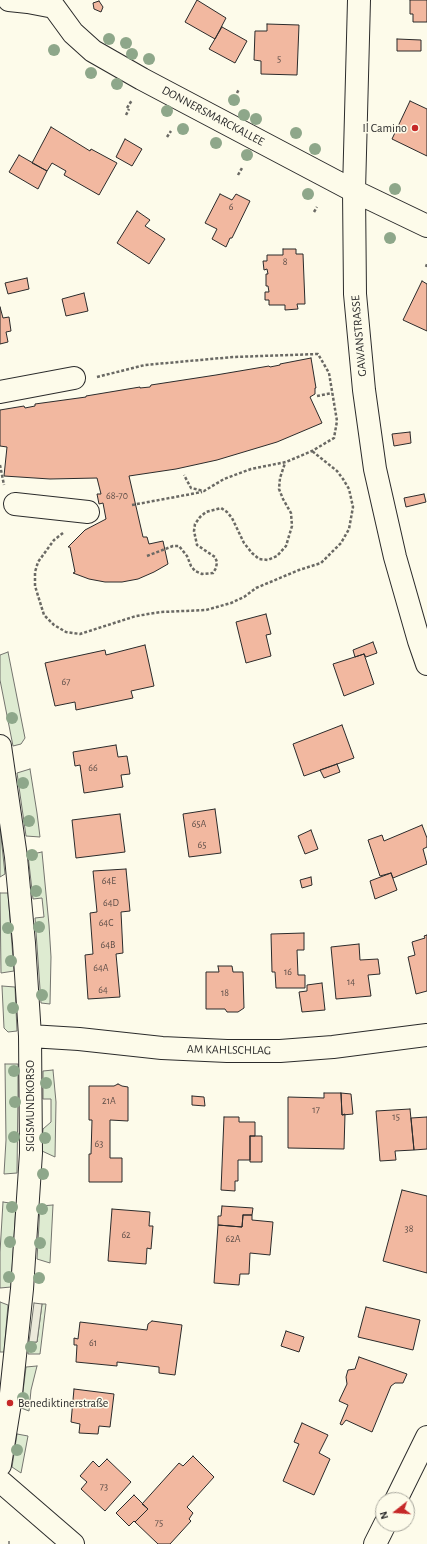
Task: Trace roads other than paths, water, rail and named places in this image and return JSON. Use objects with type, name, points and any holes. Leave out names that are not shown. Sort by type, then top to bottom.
[{"type":"street","name":"DONNERSMARCKALLEE","points":[[9,0],[55,4],[73,33],[93,51],[142,79],[354,191],[427,226]]},
{"type":"street","name":"GAWANSTRASSE","points":[[359,0],[354,191],[355,294],[364,390],[375,469],[396,557],[419,641],[427,664]]},
{"type":"street","points":[[0,392],[83,378]]},
{"type":"street","points":[[15,504],[88,512]]},
{"type":"street","name":"SIGISMUNDKORSO","points":[[0,751],[16,857],[23,925],[30,1036],[30,1153],[24,1266],[10,1403],[0,1465]]},
{"type":"street","name":"AM KAHLSCHLAG","points":[[30,1036],[79,1039],[162,1048],[280,1051],[333,1047],[427,1035]]},
{"type":"street","points":[[400,1492],[427,1437]]},
{"type":"street","points":[[0,1481],[73,1544]]},
{"type":"street","points":[[375,1544],[381,1532]]},
{"type":"place","name":"Il Camino","points":[[415,128]]},
{"type":"place","name":"Benediktinerstraße","points":[[10,1403]]}]
